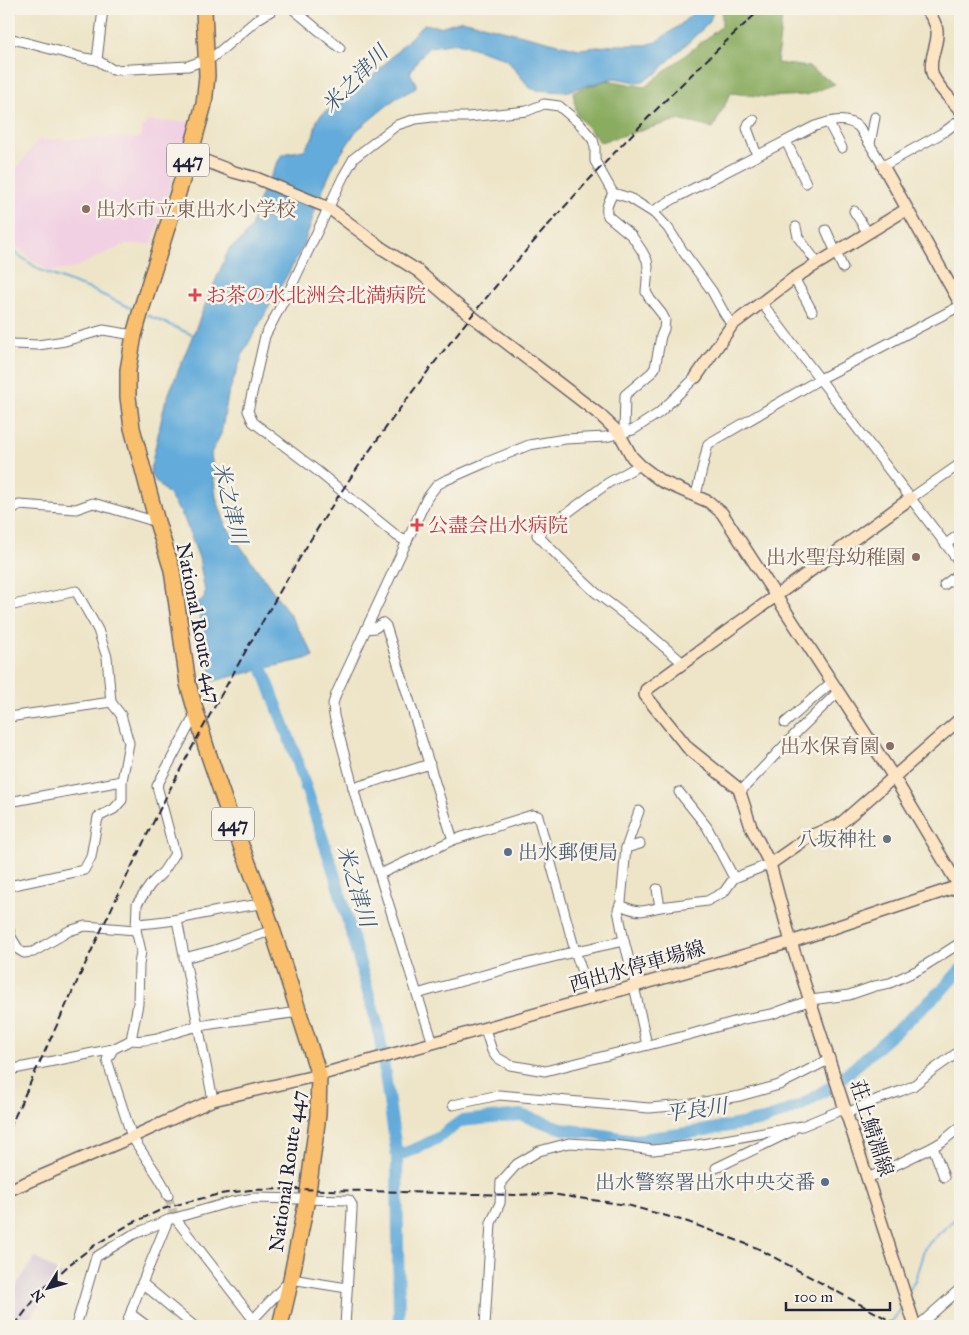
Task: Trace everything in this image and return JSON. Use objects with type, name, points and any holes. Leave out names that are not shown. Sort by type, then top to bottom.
[{"type":"highway","name":"National Route 447","points":[[204,9],[207,59],[207,84],[204,104],[134,335],[128,370],[128,397],[132,428],[172,570],[188,684],[206,747],[231,820],[264,904],[299,1012],[324,1073],[307,1199],[280,1326]]},
{"type":"street","points":[[97,60],[103,9]]},
{"type":"street","points":[[9,38],[97,60],[113,70],[188,66],[213,57],[258,19],[274,9]]},
{"type":"street","points":[[295,9],[340,48]]},
{"type":"street","points":[[926,9],[932,17],[937,32],[931,60],[934,76],[960,110]]},
{"type":"street","points":[[407,542],[253,422],[248,411],[265,336],[292,285],[343,177],[354,158],[397,125],[416,119],[432,117],[468,117],[527,111],[544,104],[559,106],[593,140],[595,161],[613,193],[630,198],[654,213],[668,228],[712,291],[732,325]]},
{"type":"street","points":[[870,144],[875,117]]},
{"type":"street","points":[[754,120],[749,123],[747,128],[757,155]]},
{"type":"street","points":[[654,213],[658,208],[677,197],[815,126],[843,120],[854,123],[859,127],[883,166],[960,305],[820,379],[708,444],[696,495]]},
{"type":"street","points":[[883,166],[944,132],[960,120]]},
{"type":"street","points":[[828,122],[842,148]]},
{"type":"street","points":[[786,141],[806,183]]},
{"type":"street","points":[[190,155],[234,172],[256,178],[329,208],[383,249],[418,271],[456,304],[600,415],[621,433],[632,457],[640,465],[661,481],[696,495],[709,502],[722,513],[893,776],[960,887]]},
{"type":"street","points":[[613,193],[606,207],[606,212],[608,216],[632,236],[647,260],[646,292],[665,320],[654,368],[651,373],[625,395],[626,416],[621,433]]},
{"type":"street","points":[[430,1043],[417,994],[353,788],[334,716],[336,694],[426,498],[437,485],[444,481],[485,462],[530,445],[565,439],[606,437],[634,430],[659,413],[696,377],[732,325],[794,278],[906,210]]},
{"type":"street","points":[[854,211],[868,233]]},
{"type":"street","points":[[796,227],[798,237],[818,264]]},
{"type":"street","points":[[826,230],[843,268]]},
{"type":"street","points":[[794,278],[812,311]]},
{"type":"street","points":[[761,302],[960,561]]},
{"type":"street","points":[[10,346],[38,345],[65,341],[103,330],[134,335]]},
{"type":"street","points":[[838,692],[740,792],[739,789],[688,748],[645,695],[646,690],[960,464]]},
{"type":"street","points":[[640,465],[608,483],[538,535],[594,592],[647,632],[683,663]]},
{"type":"street","points":[[10,510],[19,505],[76,509],[93,503],[157,522]]},
{"type":"street","points":[[946,544],[960,534]]},
{"type":"street","points":[[944,585],[960,573]]},
{"type":"street","points":[[9,606],[76,591],[98,630],[107,657],[111,702],[121,715],[129,743],[122,781],[122,800],[114,809],[98,817],[91,857],[84,870],[9,886]]},
{"type":"street","points":[[366,629],[375,628],[383,623],[386,626],[453,840]]},
{"type":"street","points":[[785,723],[832,682]]},
{"type":"street","points":[[9,717],[111,702]]},
{"type":"street","points":[[131,1040],[138,1004],[141,951],[136,927],[137,904],[175,854],[157,786],[196,712]]},
{"type":"street","points":[[620,905],[641,912],[660,907],[707,901],[724,892],[734,878],[770,864],[810,836],[839,825],[960,718]]},
{"type":"street","points":[[353,788],[430,764]]},
{"type":"street","points":[[9,802],[122,781]]},
{"type":"street","points":[[679,792],[707,826],[734,878]]},
{"type":"street","name":"荘上鯖淵線","points":[[740,792],[751,827],[770,864],[792,942],[917,1326]]},
{"type":"street","points":[[638,811],[626,848],[618,910],[647,1045]]},
{"type":"street","points":[[380,874],[453,840],[532,815],[538,816],[575,951],[590,998]]},
{"type":"street","points":[[626,848],[640,844]]},
{"type":"street","name":"西出水停車場線","points":[[9,1190],[213,1100],[324,1073],[792,942],[960,887]]},
{"type":"street","points":[[657,889],[660,907]]},
{"type":"street","points":[[9,929],[11,937],[19,950],[24,953],[33,952],[69,931],[85,926],[136,927],[224,909],[264,904]]},
{"type":"street","points":[[177,920],[213,1100]]},
{"type":"street","points":[[184,958],[273,930]]},
{"type":"street","points":[[417,994],[575,951],[624,941]]},
{"type":"street","points":[[485,1029],[492,1051],[496,1057],[510,1065],[545,1071],[744,1019],[772,1014],[811,1000],[849,995],[890,983],[918,970],[960,943]]},
{"type":"street","points":[[9,1070],[113,1049],[131,1040],[152,1039],[198,1026],[299,1012]]},
{"type":"street","points":[[113,1049],[107,1060],[132,1137],[158,1176],[168,1196]]},
{"type":"street","points":[[716,1168],[802,1126],[913,1086],[960,1051]]},
{"type":"street","points":[[453,1105],[499,1095],[649,1108],[686,1105],[740,1096],[779,1086],[830,1059]]},
{"type":"street","points":[[485,1326],[491,1223],[500,1203],[501,1182],[517,1164],[539,1151],[569,1143],[653,1150],[698,1145],[802,1126]]},
{"type":"street","points":[[868,1176],[875,1175],[933,1147],[960,1127]]},
{"type":"street","points":[[933,1147],[944,1176]]},
{"type":"street","points":[[76,1326],[96,1257],[102,1252],[132,1235],[171,1219],[231,1202],[254,1198],[349,1200],[352,1210],[344,1326]]},
{"type":"street","points":[[126,1326],[142,1283],[171,1219]]},
{"type":"street","points":[[171,1219],[250,1323],[291,1279],[347,1288]]},
{"type":"street","points":[[142,1283],[194,1326]]},
{"type":"street","points":[[917,1326],[960,1289]]},
{"type":"street","points":[[131,1314],[147,1326]]},
{"type":"shaded area","name":"出水市立東出水小学校","points":[[148,121],[193,122],[177,163],[152,244],[126,244],[72,269],[49,271],[29,258],[9,240],[9,179],[38,140],[141,138],[141,130]]},
{"type":"shaded area","points":[[35,1257],[62,1275],[24,1326],[9,1326],[9,1297]]},
{"type":"green space","points":[[722,9],[782,9],[777,63],[809,67],[835,84],[806,95],[766,97],[731,93],[713,128],[678,120],[600,142],[577,115],[573,92],[607,80],[645,87],[722,26]]},
{"type":"water","points":[[696,9],[714,9],[709,23],[660,71],[643,81],[637,82],[614,78],[565,92],[536,90],[530,88],[508,61],[499,56],[457,43],[429,47],[418,59],[410,73],[416,83],[416,88],[395,99],[356,131],[335,163],[321,193],[303,247],[244,351],[228,395],[221,434],[211,453],[216,497],[226,526],[288,612],[310,648],[313,657],[213,681],[197,603],[204,598],[205,592],[199,558],[184,518],[169,495],[151,476],[150,471],[165,403],[206,303],[229,249],[242,240],[251,227],[260,197],[282,154],[304,150],[313,137],[317,120],[320,116],[368,81],[424,24],[440,27],[462,20],[579,49],[616,45],[646,45],[656,42],[680,25]]},
{"type":"waterway","points":[[9,247],[40,270],[90,289],[135,310]]},
{"type":"waterway","points":[[147,315],[195,336]]},
{"type":"waterway","name":"米之津川","points":[[257,654],[295,754],[336,879],[378,1027],[397,1156],[399,1326]]},
{"type":"waterway","name":"平良川","points":[[397,1156],[438,1138],[461,1121],[521,1115],[564,1129],[635,1140],[764,1120],[802,1105],[838,1082],[941,991],[960,970]]},
{"type":"waterway","points":[[909,1291],[915,1280],[925,1247],[960,1214]]},
{"type":"waterway","points":[[888,1326],[903,1304]]},
{"type":"tunnel","points":[[168,1196],[175,1218]]},
{"type":"railway","points":[[9,1129],[120,891],[202,729],[314,534],[356,470],[447,346],[546,228],[650,115],[761,9]]},
{"type":"railway","points":[[14,1326],[42,1290],[70,1264],[95,1245],[130,1224],[163,1209],[220,1194],[250,1190],[291,1189],[514,1195],[551,1194],[627,1205],[688,1222],[757,1248],[900,1326]]},
{"type":"place","name":"出水市立東出水小学校","points":[[86,209]]},
{"type":"place","name":"お茶の水北洲会北満病院","points":[[195,295]]},
{"type":"place","name":"公盡会出水病院","points":[[417,525]]},
{"type":"place","name":"出水聖母幼稚園","points":[[916,557]]},
{"type":"place","name":"出水保育園","points":[[890,746]]},
{"type":"place","name":"八坂神社","points":[[887,839]]},
{"type":"place","name":"出水郵便局","points":[[508,852]]},
{"type":"place","name":"出水警察署出水中央交番","points":[[825,1182]]}]
